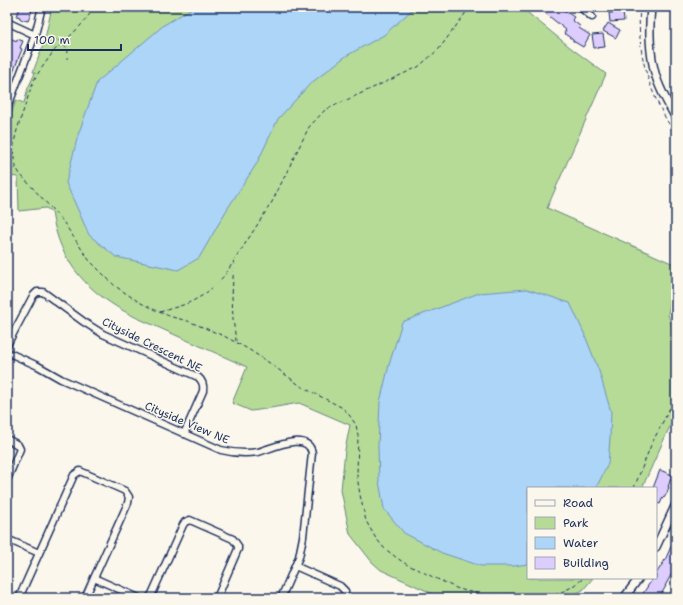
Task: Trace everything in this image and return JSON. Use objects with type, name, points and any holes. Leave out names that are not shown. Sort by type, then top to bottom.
[{"type":"street","points":[[7,110],[9,96],[34,38],[42,7]]},
{"type":"street","points":[[580,7],[592,17]]},
{"type":"street","points":[[650,7],[650,46],[655,73],[667,102],[676,118]]},
{"type":"street","points":[[7,22],[34,38]]},
{"type":"street","name":"Cityside Crescent NE","points":[[7,345],[33,296],[37,292],[44,292],[84,322],[104,334],[198,377],[201,380],[204,386],[203,391],[184,434]]},
{"type":"street","name":"Cityside View NE","points":[[7,352],[38,366],[61,379],[211,446],[238,453],[258,452],[285,443],[298,442],[305,444],[311,449],[312,453],[304,530],[299,557],[281,598]]},
{"type":"street","points":[[7,440],[18,445],[20,449],[7,480]]},
{"type":"street","points":[[19,598],[74,475],[80,471],[125,491],[129,497],[85,598]]},
{"type":"street","points":[[657,545],[676,504]]},
{"type":"street","points":[[149,598],[183,525],[185,522],[190,520],[233,539],[238,546],[238,550],[217,598]]},
{"type":"street","points":[[7,539],[39,553]]},
{"type":"street","points":[[295,566],[340,586],[345,591],[346,598]]},
{"type":"street","points":[[94,578],[139,598]]},
{"type":"street","points":[[624,598],[638,579]]},
{"type":"path","points":[[94,7],[91,13],[74,33],[54,52],[36,76],[18,126],[15,139],[13,155],[16,168],[62,220],[85,255],[115,286],[139,302],[159,312],[172,317],[188,320],[236,342],[271,364],[307,390],[343,408],[356,425],[358,435],[357,476],[366,521],[375,537],[384,548],[406,564],[456,588],[486,595],[518,594],[536,598]]},
{"type":"path","points":[[159,312],[198,298],[218,282],[224,275],[272,202],[309,127],[325,110],[418,67],[439,49],[470,7]]},
{"type":"path","points":[[34,38],[39,43],[46,44],[57,39],[68,50],[67,59]]},
{"type":"path","points":[[7,170],[16,168]]},
{"type":"path","points":[[234,261],[232,319],[236,342]]},
{"type":"path","points":[[634,487],[652,445],[673,402],[676,400]]},
{"type":"path","points":[[548,598],[570,588],[583,579]]},
{"type":"path","points":[[475,593],[476,598]]},
{"type":"green space","points":[[52,7],[523,7],[528,13],[571,48],[606,74],[547,208],[676,265],[676,276],[668,314],[676,339],[676,413],[642,487],[527,487],[527,579],[592,579],[583,590],[567,598],[442,598],[381,570],[372,562],[350,534],[341,490],[345,450],[350,425],[299,403],[251,411],[232,403],[247,367],[135,317],[104,298],[90,287],[69,262],[61,247],[52,212],[46,208],[19,211],[18,177],[7,176],[7,127],[16,100],[24,103],[28,88],[35,73],[33,72],[44,43]]},
{"type":"water","points":[[194,7],[413,7],[413,9],[384,35],[346,56],[310,84],[278,119],[257,163],[226,211],[199,258],[178,270],[116,257],[89,235],[66,183],[78,135],[97,82],[164,25]]},
{"type":"water","points":[[527,289],[570,303],[599,371],[611,412],[608,464],[596,487],[527,487],[527,564],[514,566],[481,566],[442,553],[404,533],[384,509],[379,481],[378,446],[380,402],[402,322],[479,293]]},
{"type":"building","points":[[20,7],[33,8],[28,21],[20,19],[20,17],[17,16]]},
{"type":"building","points":[[538,7],[559,7],[574,17],[572,20],[580,26],[579,28],[590,35],[583,47],[564,33],[566,30]]},
{"type":"building","points":[[623,12],[624,21],[610,22],[609,13]]},
{"type":"building","points":[[608,23],[620,30],[616,38],[603,31]]},
{"type":"building","points":[[603,34],[605,47],[594,48],[592,35]]},
{"type":"building","points":[[9,38],[17,41],[17,39],[23,41],[20,48],[22,49],[8,86],[7,42]]},
{"type":"building","points":[[660,470],[672,475],[667,493],[664,498],[663,497],[660,504],[657,503],[657,487],[653,487]]},
{"type":"building","points":[[676,535],[676,566],[666,586],[657,598],[640,598],[652,579],[657,579],[657,572],[666,558]]}]
